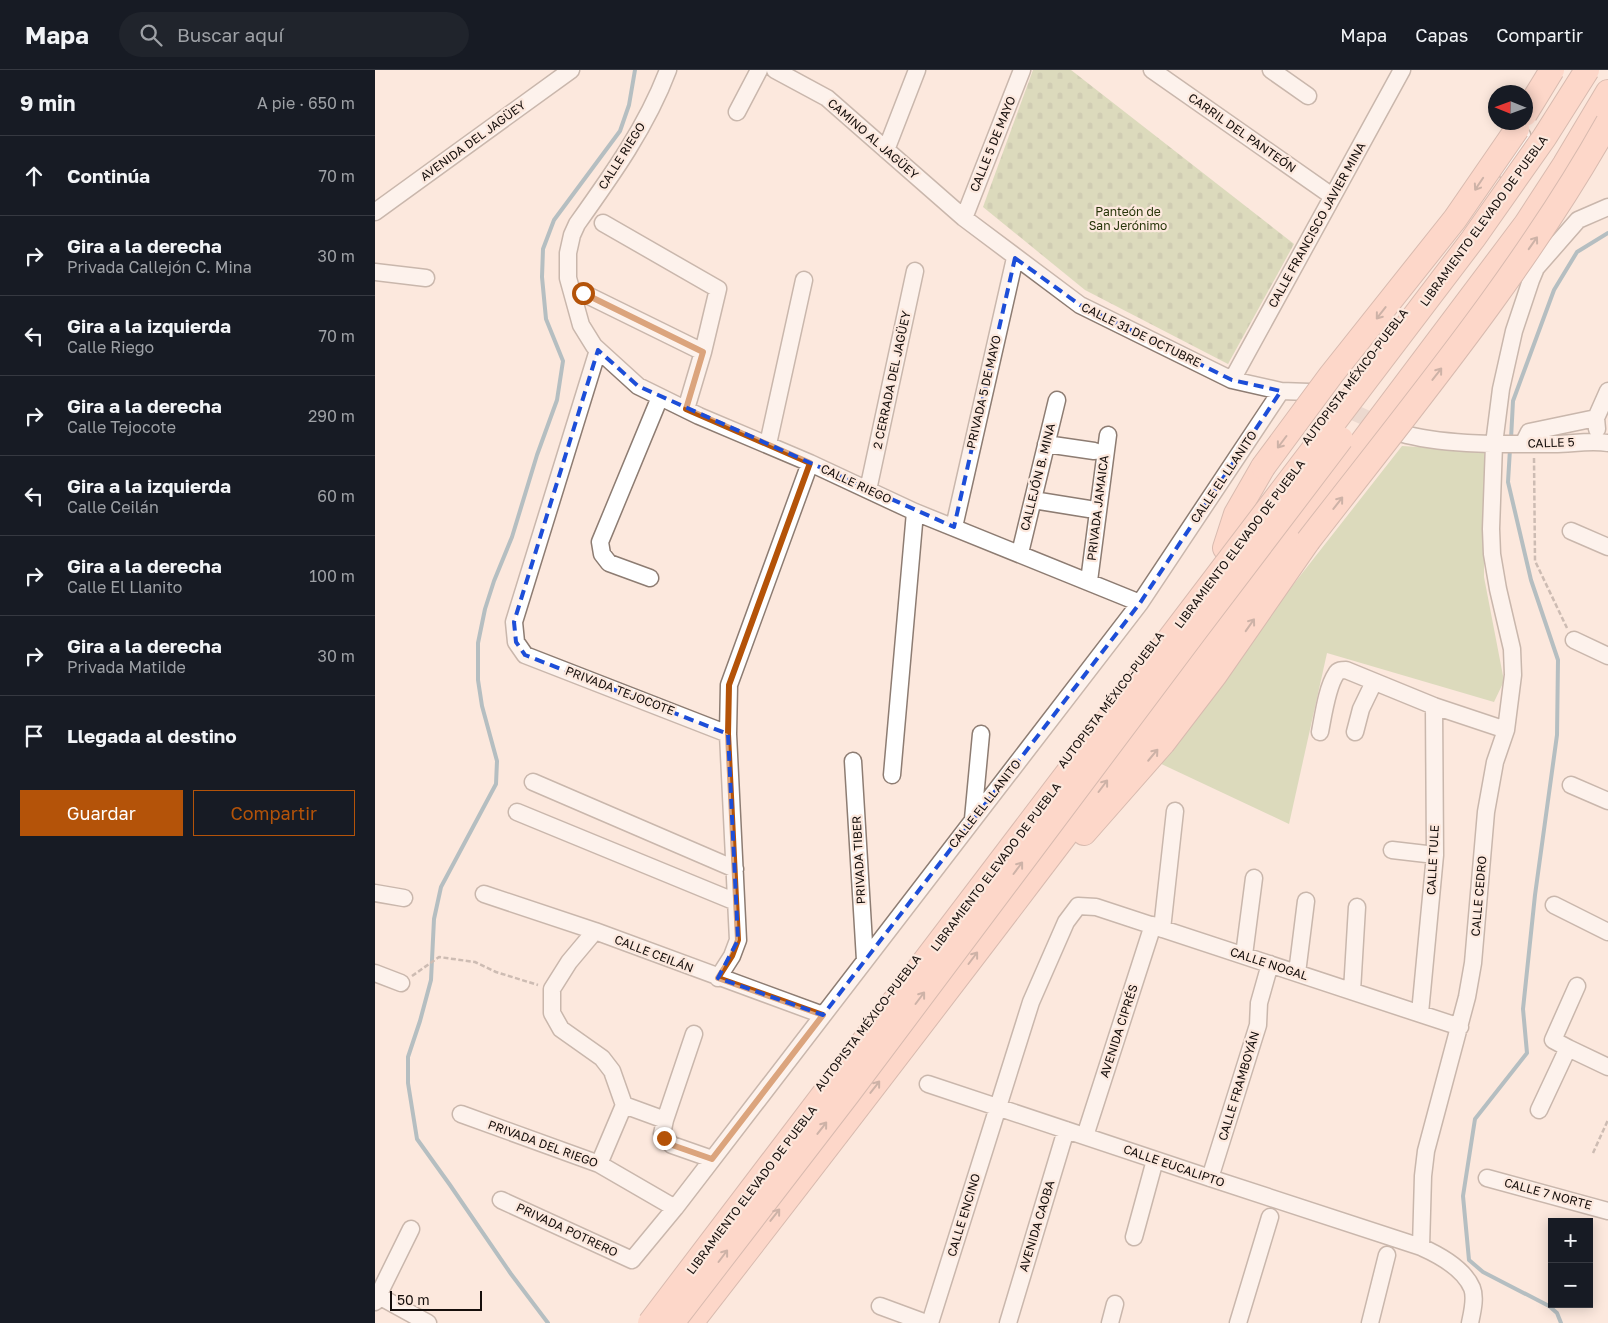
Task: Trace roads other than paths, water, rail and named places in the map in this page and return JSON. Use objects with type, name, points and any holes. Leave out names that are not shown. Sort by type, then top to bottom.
[{"type":"highway","points":[[1533,101],[1552,70]]},
{"type":"highway","name":"AUTOPISTA MÉXICO-PUEBLA","points":[[638,1323],[891,994],[1466,230],[1575,70]]},
{"type":"highway","name":"LIBRAMIENTO ELEVADO DE PUEBLA","points":[[650,1323],[1455,262],[1544,138],[1587,70]]},
{"type":"highway","name":"LIBRAMIENTO ELEVADO DE PUEBLA","points":[[672,1323],[848,1094],[1449,296],[1555,150],[1605,70]]},
{"type":"highway","points":[[691,1323],[1034,878],[1527,224],[1608,92]]},
{"type":"highway","points":[[1034,878],[1073,846],[1107,809],[1163,743],[1215,675],[1308,541],[1502,287],[1575,180],[1608,122]]},
{"type":"highway","points":[[1225,548],[1236,514],[1263,467],[1331,376],[1455,219],[1516,130]]},
{"type":"street","name":"AVENIDA DEL JAGÜEY","points":[[375,212],[571,70]]},
{"type":"street","name":"CALLE RIEGO","points":[[668,70],[657,97],[622,160],[577,224],[570,244],[568,278],[578,316],[581,325],[598,350],[638,386],[660,397],[768,444],[915,512],[1140,603]]},
{"type":"street","points":[[737,112],[759,70]]},
{"type":"street","name":"CAMINO AL JAGÜEY","points":[[775,70],[827,98],[964,218]]},
{"type":"street","points":[[886,150],[917,70]]},
{"type":"street","name":"CALLE 5 DE MAYO","points":[[964,218],[1022,70]]},
{"type":"street","name":"CARRIL DEL PANTEÓN","points":[[1152,70],[1332,196]]},
{"type":"street","points":[[1271,70],[1308,96]]},
{"type":"street","name":"CALLE FRANCISCO JAVIER MINA","points":[[1232,380],[1402,70]]},
{"type":"street","points":[[1507,172],[1548,70]]},
{"type":"street","name":"CALLE CEDRO","points":[[1421,1247],[1423,1176],[1426,1151],[1459,1027],[1473,963],[1486,812],[1495,762],[1506,730],[1513,676],[1512,649],[1498,590],[1492,554],[1491,529],[1501,389],[1514,331],[1534,274],[1541,262],[1579,220],[1608,207]]},
{"type":"street","name":"CALLE 31 DE OCTUBRE","points":[[964,218],[1080,306],[1232,380],[1281,391],[1309,392]]},
{"type":"street","points":[[603,223],[718,289],[703,352],[686,409]]},
{"type":"street","name":"PRIVADA 5 DE MAYO","points":[[954,527],[1015,258]]},
{"type":"street","name":"2 CERRADA DEL JAGÜEY","points":[[868,490],[915,271]]},
{"type":"street","points":[[375,272],[426,278]]},
{"type":"street","points":[[768,444],[804,280]]},
{"type":"street","points":[[583,293],[703,352]]},
{"type":"street","name":"PRIVADA TEJOCOTE","points":[[598,350],[514,622],[516,642],[525,654],[728,734]]},
{"type":"street","name":"CALLE EL LLANITO","points":[[632,1260],[675,1208],[1140,603],[1281,391]]},
{"type":"street","points":[[1603,442],[1597,418],[1608,391]]},
{"type":"street","points":[[650,578],[609,563],[601,554],[600,542],[660,397]]},
{"type":"street","name":"CALLEJÓN B. MINA","points":[[1020,553],[1057,400]]},
{"type":"street","points":[[1526,444],[1529,432],[1597,418]]},
{"type":"street","name":"CALLE 5","points":[[1400,433],[1426,438],[1497,444],[1603,442]]},
{"type":"street","name":"PRIVADA JAMAICA","points":[[1089,581],[1108,435]]},
{"type":"street","points":[[1046,444],[1093,451]]},
{"type":"street","points":[[718,978],[732,956],[738,940],[728,734],[729,685],[810,463]]},
{"type":"street","points":[[1033,500],[1089,510]]},
{"type":"street","points":[[892,775],[915,512]]},
{"type":"street","points":[[1571,531],[1608,547]]},
{"type":"street","points":[[1574,640],[1608,656]]},
{"type":"street","points":[[1320,732],[1328,696],[1336,673],[1340,670],[1346,670],[1434,706],[1506,730]]},
{"type":"street","points":[[1355,732],[1361,709],[1374,682]]},
{"type":"street","name":"CALLE TULE","points":[[1420,1013],[1435,855],[1434,706]]},
{"type":"street","points":[[973,819],[981,734]]},
{"type":"street","name":"PRIVADA TIBER","points":[[853,761],[865,960]]},
{"type":"street","points":[[533,782],[735,870]]},
{"type":"street","points":[[1571,785],[1608,802]]},
{"type":"street","name":"AVENIDA CIPRÉS","points":[[1085,1136],[1158,927],[1175,811]]},
{"type":"street","points":[[517,812],[736,902]]},
{"type":"street","points":[[1392,850],[1435,855]]},
{"type":"street","points":[[1244,955],[1253,878]]},
{"type":"street","points":[[375,893],[404,898]]},
{"type":"street","name":"CALLE CEILÁN","points":[[484,894],[595,931],[718,978],[823,1015]]},
{"type":"street","points":[[1297,973],[1306,901]]},
{"type":"street","name":"CALLE NOGAL","points":[[1078,906],[1096,907],[1459,1027]]},
{"type":"street","name":"CALLE ENCINO","points":[[930,1323],[1031,1002],[1066,922],[1078,906]]},
{"type":"street","points":[[1554,906],[1608,932]]},
{"type":"street","points":[[1352,991],[1357,907]]},
{"type":"street","points":[[595,931],[569,962],[552,989],[552,1013],[561,1029],[602,1058],[612,1071],[624,1105],[599,1164]]},
{"type":"street","name":"CALLE FRAMBOYÁN","points":[[1209,1178],[1258,1025],[1259,1003],[1270,964]]},
{"type":"street","points":[[375,973],[405,981]]},
{"type":"street","points":[[1539,1110],[1561,1044],[1577,986]]},
{"type":"street","points":[[694,1034],[665,1120],[663,1134],[669,1143],[712,1159]]},
{"type":"street","points":[[1561,1044],[1608,1067]]},
{"type":"street","name":"CALLE EUCALIPTO","points":[[928,1084],[1421,1247]]},
{"type":"street","points":[[624,1105],[665,1120]]},
{"type":"street","name":"PRIVADA DEL RIEGO","points":[[461,1114],[599,1164],[675,1208]]},
{"type":"street","name":"AVENIDA CAOBA","points":[[1008,1323],[1066,1130]]},
{"type":"street","points":[[1134,1236],[1155,1160]]},
{"type":"street","name":"CALLE 7 NORTE","points":[[1487,1178],[1608,1211]]},
{"type":"street","name":"PRIVADA POTRERO","points":[[501,1200],[632,1260]]},
{"type":"street","points":[[1238,1323],[1270,1217]]},
{"type":"street","points":[[411,1229],[376,1297],[427,1323]]},
{"type":"street","points":[[1421,1247],[1434,1252],[1463,1274],[1472,1289],[1473,1306],[1470,1323]]},
{"type":"street","points":[[1370,1323],[1387,1255]]},
{"type":"street","points":[[1110,1323],[1115,1304]]},
{"type":"street","points":[[886,1323],[880,1306],[926,1323]]},
{"type":"waterway","points":[[548,1323],[511,1274],[417,1139],[408,1083],[408,1057],[431,980],[434,919],[441,887],[496,784],[497,761],[482,706],[478,680],[478,643],[485,609],[494,581],[512,537],[537,455],[557,400],[563,361],[546,319],[542,277],[543,249],[554,220],[620,131],[629,105],[635,70]]},
{"type":"waterway","points":[[1511,439],[1513,401],[1554,290],[1577,252],[1608,233]]},
{"type":"waterway","points":[[1510,449],[1508,482],[1531,580],[1558,660],[1557,735],[1535,895],[1523,1009],[1527,1053],[1475,1119],[1463,1196],[1469,1260],[1483,1272],[1549,1306],[1557,1313],[1561,1323]]},
{"type":"tunnel","points":[[1309,392],[1386,427]]},
{"type":"park label","name":"Panteón de San Jerónimo","points":[[1128,219]]}]
